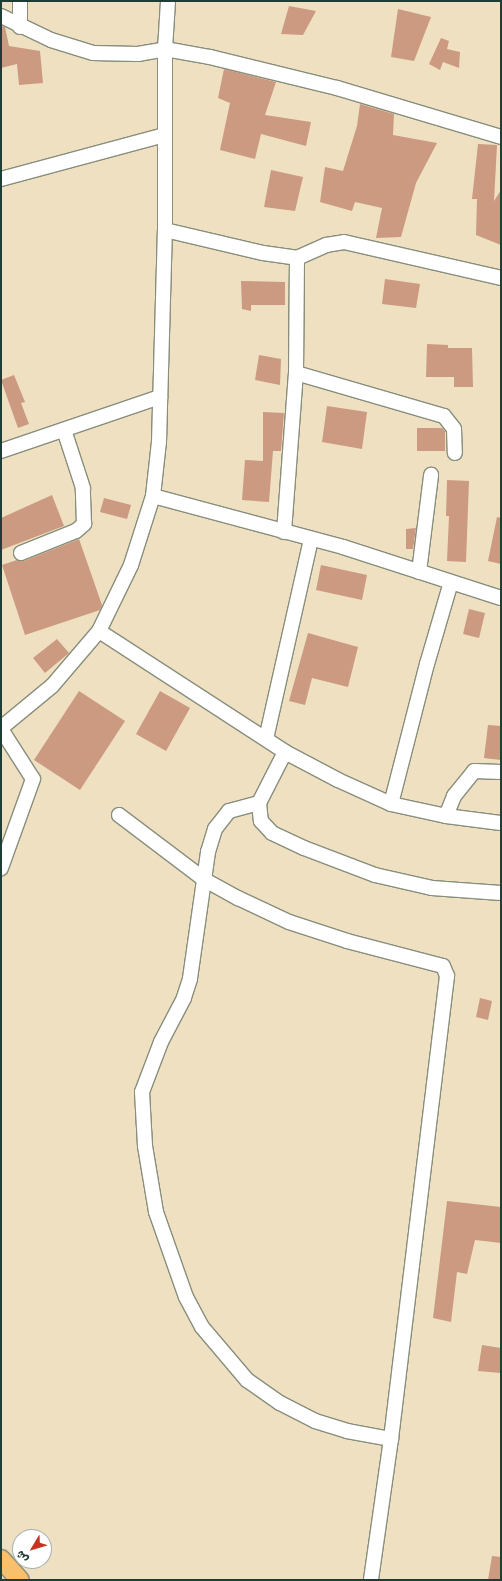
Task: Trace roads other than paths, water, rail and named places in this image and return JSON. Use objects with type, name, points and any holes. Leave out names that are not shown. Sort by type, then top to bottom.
[{"type":"main road","points":[[1,1559],[20,1580]]},
{"type":"street","points":[[20,1],[20,26]]},
{"type":"street","points":[[1,868],[33,779],[1,728],[52,686],[99,632],[131,566],[153,496],[160,397],[165,230],[165,49],[168,1]]},
{"type":"street","points":[[1,16],[51,40],[93,53],[138,54],[165,49],[337,88],[501,137]]},
{"type":"street","points":[[1,179],[164,135]]},
{"type":"street","points":[[165,230],[263,253],[297,258],[326,245],[344,242],[501,278]]},
{"type":"street","points":[[284,532],[296,373],[297,258]]},
{"type":"street","points":[[296,373],[444,416],[454,429],[455,454]]},
{"type":"street","points":[[1,451],[160,397]]},
{"type":"street","points":[[22,553],[76,531],[84,524],[83,488],[64,430]]},
{"type":"street","points":[[419,572],[431,475]]},
{"type":"street","points":[[153,496],[284,532],[501,598]]},
{"type":"street","points":[[266,739],[311,540]]},
{"type":"street","points":[[391,804],[427,664],[451,582]]},
{"type":"street","points":[[99,632],[285,752],[391,804],[446,816],[501,823]]},
{"type":"street","points":[[285,752],[259,803],[261,820],[272,833],[342,864],[375,875],[432,888],[501,893]]},
{"type":"street","points":[[446,816],[454,796],[474,771],[501,772]]},
{"type":"street","points":[[259,803],[236,807],[222,817],[209,845],[190,979],[184,998],[161,1042],[142,1092],[145,1146],[156,1212],[186,1297],[202,1327],[247,1380],[280,1403],[315,1421],[347,1431],[391,1439]]},
{"type":"street","points":[[119,815],[205,880],[289,922],[347,941],[443,966],[447,976],[391,1439],[371,1580]]}]
